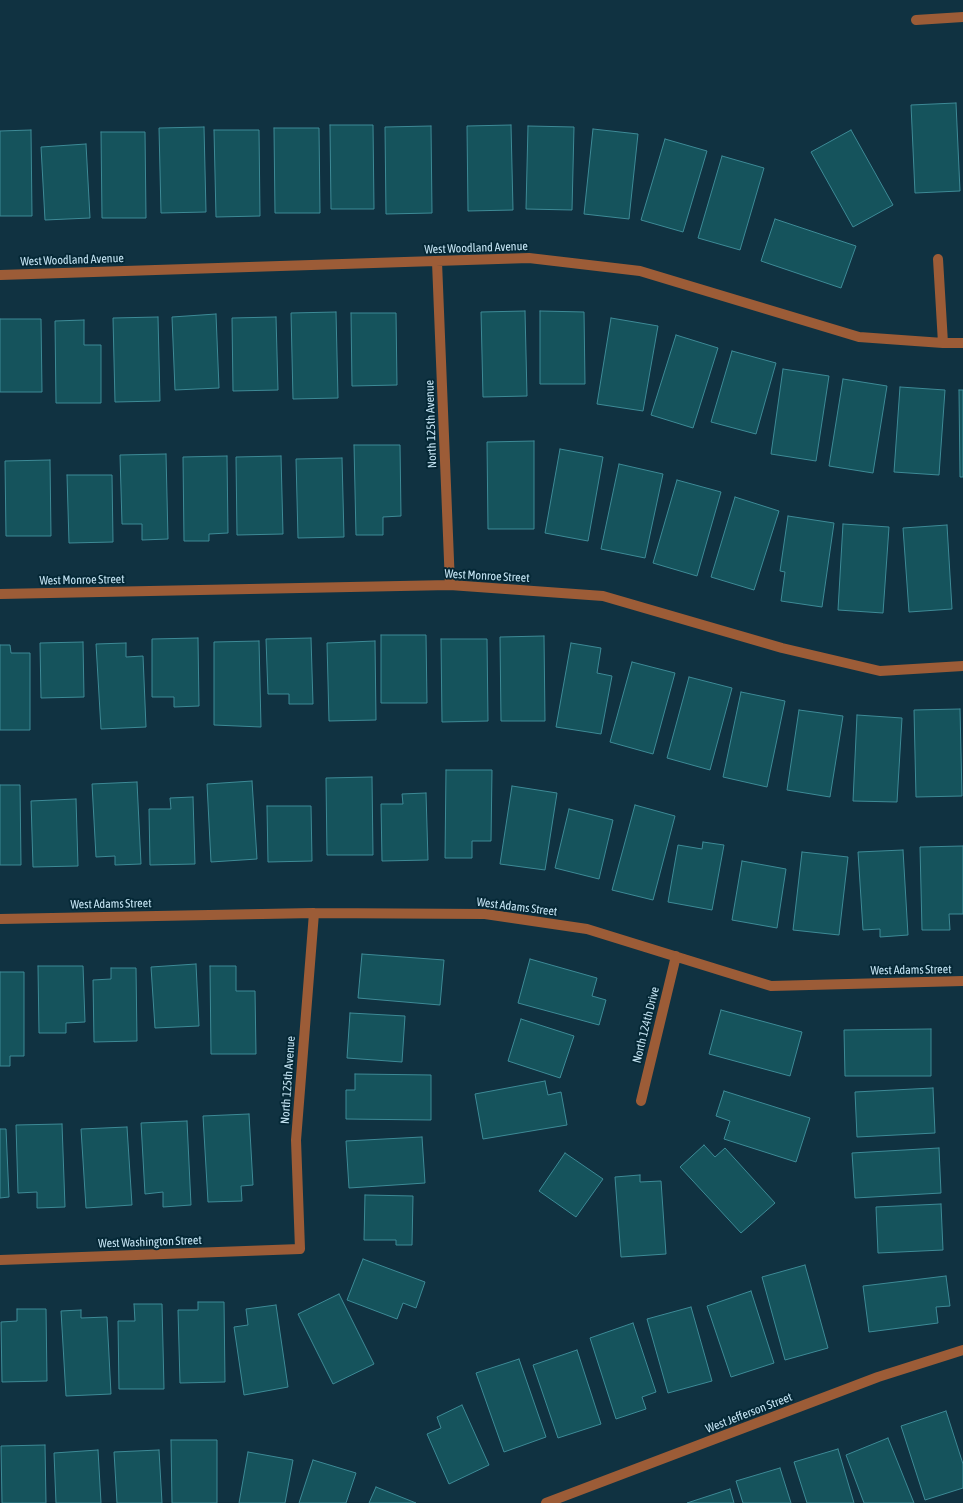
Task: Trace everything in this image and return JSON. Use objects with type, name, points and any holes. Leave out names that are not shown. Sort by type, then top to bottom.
[{"type":"street","points":[[916,20],[963,17]]},
{"type":"street","name":"West Woodland Avenue","points":[[0,274],[529,258],[640,271],[859,337],[943,343],[963,342]]},
{"type":"street","points":[[938,259],[943,343]]},
{"type":"street","name":"North 125th Avenue","points":[[437,262],[450,585]]},
{"type":"street","name":"West Monroe Street","points":[[0,594],[450,585],[603,596],[782,648],[880,671],[963,666]]},
{"type":"street","name":"North 125th Avenue","points":[[300,1249],[296,1140],[314,912]]},
{"type":"street","name":"West Adams Street","points":[[0,919],[314,912],[486,914],[587,928],[771,986],[963,981]]},
{"type":"street","name":"North 124th Drive","points":[[640,1101],[676,956]]},
{"type":"street","name":"West Washington Street","points":[[0,1260],[300,1249]]},
{"type":"street","name":"West Jefferson Street","points":[[546,1503],[878,1377],[963,1350]]},
{"type":"building","points":[[956,103],[960,191],[915,193],[911,105]]},
{"type":"building","points":[[330,125],[373,125],[374,209],[331,209]]},
{"type":"building","points":[[511,125],[513,210],[468,211],[467,126]]},
{"type":"building","points":[[431,126],[432,213],[386,214],[385,127]]},
{"type":"building","points":[[528,126],[574,127],[572,210],[526,209]]},
{"type":"building","points":[[204,127],[206,212],[161,213],[159,128]]},
{"type":"building","points":[[274,128],[319,128],[320,213],[275,213]]},
{"type":"building","points":[[593,129],[638,134],[629,219],[584,214]]},
{"type":"building","points":[[31,130],[32,216],[0,216],[0,131]]},
{"type":"building","points":[[214,130],[259,130],[260,216],[216,217]]},
{"type":"building","points":[[851,130],[893,205],[853,227],[811,152]]},
{"type":"building","points":[[101,132],[145,132],[146,218],[102,218]]},
{"type":"building","points":[[665,139],[707,151],[683,232],[641,220]]},
{"type":"building","points":[[86,144],[90,218],[45,220],[41,147]]},
{"type":"building","points":[[722,156],[764,168],[740,250],[698,238]]},
{"type":"building","points":[[775,219],[856,246],[841,288],[761,261]]},
{"type":"building","points":[[525,311],[527,396],[483,397],[481,312]]},
{"type":"building","points":[[540,311],[584,312],[585,384],[540,384]]},
{"type":"building","points":[[336,312],[338,398],[293,399],[291,313]]},
{"type":"building","points":[[351,313],[396,313],[397,385],[352,386]]},
{"type":"building","points":[[216,314],[219,388],[175,390],[172,317]]},
{"type":"building","points":[[158,317],[160,401],[115,402],[113,318]]},
{"type":"building","points":[[276,317],[278,390],[233,391],[232,318]]},
{"type":"building","points":[[611,318],[658,326],[643,411],[597,404]]},
{"type":"building","points":[[0,319],[41,319],[42,392],[0,392]]},
{"type":"building","points":[[84,320],[84,345],[101,345],[101,403],[56,403],[55,321]]},
{"type":"building","points":[[676,335],[718,348],[693,428],[651,415]]},
{"type":"building","points":[[732,351],[776,363],[756,434],[711,422]]},
{"type":"building","points":[[783,369],[829,376],[816,461],[771,454]]},
{"type":"building","points":[[843,379],[887,386],[873,473],[829,466]]},
{"type":"building","points":[[900,387],[945,390],[939,475],[894,472]]},
{"type":"building","points":[[959,390],[963,390],[963,477],[960,477]]},
{"type":"building","points":[[534,441],[534,529],[488,529],[487,442]]},
{"type":"building","points":[[354,445],[400,445],[401,516],[383,517],[383,535],[356,535]]},
{"type":"building","points":[[560,449],[603,457],[588,541],[545,533]]},
{"type":"building","points":[[166,454],[168,539],[142,540],[142,524],[122,524],[120,455]]},
{"type":"building","points":[[227,456],[228,533],[209,534],[209,541],[184,541],[183,457]]},
{"type":"building","points":[[281,456],[283,534],[237,535],[236,457]]},
{"type":"building","points":[[342,458],[344,537],[298,538],[296,459]]},
{"type":"building","points":[[50,460],[51,536],[6,536],[5,461]]},
{"type":"building","points":[[619,464],[663,474],[645,558],[601,549]]},
{"type":"building","points":[[67,475],[112,475],[113,542],[69,543]]},
{"type":"building","points":[[677,480],[721,492],[697,576],[653,563]]},
{"type":"building","points":[[735,497],[779,511],[754,590],[711,577]]},
{"type":"building","points":[[788,516],[834,523],[822,607],[781,601],[785,572],[780,571]]},
{"type":"building","points":[[843,524],[889,527],[883,613],[838,610]]},
{"type":"building","points":[[947,525],[952,609],[909,612],[903,528]]},
{"type":"building","points":[[381,635],[426,635],[427,703],[381,703]]},
{"type":"building","points":[[544,636],[545,721],[501,721],[500,637]]},
{"type":"building","points":[[198,638],[199,706],[174,707],[174,697],[152,697],[152,639]]},
{"type":"building","points":[[311,638],[313,704],[289,704],[289,694],[268,694],[266,639]]},
{"type":"building","points":[[441,639],[487,639],[488,721],[442,722]]},
{"type":"building","points":[[259,641],[261,727],[214,725],[214,642]]},
{"type":"building","points":[[375,641],[376,720],[329,721],[327,643]]},
{"type":"building","points":[[83,642],[84,697],[41,698],[40,643]]},
{"type":"building","points":[[126,643],[126,657],[143,656],[146,727],[101,729],[96,644]]},
{"type":"building","points":[[571,643],[601,648],[597,673],[612,676],[601,734],[556,727]]},
{"type":"building","points":[[0,645],[10,645],[11,653],[30,653],[30,730],[0,730]]},
{"type":"building","points":[[632,662],[675,673],[653,754],[610,742]]},
{"type":"building","points":[[689,677],[732,688],[710,770],[667,758]]},
{"type":"building","points":[[741,692],[785,701],[767,787],[723,777]]},
{"type":"building","points":[[960,709],[962,796],[916,797],[914,710]]},
{"type":"building","points":[[799,710],[843,716],[830,797],[787,790]]},
{"type":"building","points":[[857,715],[902,718],[897,802],[853,801]]},
{"type":"building","points":[[446,770],[492,770],[491,841],[472,841],[472,858],[445,858]]},
{"type":"building","points":[[372,777],[373,855],[327,855],[326,778]]},
{"type":"building","points":[[252,781],[257,859],[211,862],[207,784]]},
{"type":"building","points":[[137,782],[141,864],[115,865],[115,856],[96,857],[92,784]]},
{"type":"building","points":[[0,785],[20,785],[21,865],[0,865]]},
{"type":"building","points":[[512,786],[557,793],[545,870],[500,864]]},
{"type":"building","points":[[426,793],[428,860],[382,861],[381,804],[403,804],[402,794]]},
{"type":"building","points":[[193,797],[195,864],[150,865],[149,809],[171,809],[170,798]]},
{"type":"building","points":[[76,799],[78,866],[33,867],[31,801]]},
{"type":"building","points":[[635,805],[675,816],[653,900],[612,890]]},
{"type":"building","points":[[267,806],[311,806],[312,861],[268,862]]},
{"type":"building","points":[[569,809],[613,820],[599,879],[555,868]]},
{"type":"building","points":[[703,842],[724,845],[712,910],[668,902],[678,845],[702,849]]},
{"type":"building","points":[[963,846],[963,914],[949,914],[950,930],[922,930],[920,847]]},
{"type":"building","points":[[903,850],[908,935],[880,937],[880,929],[863,930],[858,852]]},
{"type":"building","points":[[802,852],[848,857],[839,935],[793,930]]},
{"type":"building","points":[[742,861],[786,869],[777,928],[732,920]]},
{"type":"building","points":[[362,954],[444,960],[440,1005],[358,998]]},
{"type":"building","points":[[530,959],[597,978],[592,996],[606,1000],[599,1025],[518,1003]]},
{"type":"building","points":[[196,964],[199,1026],[155,1028],[151,967]]},
{"type":"building","points":[[38,966],[83,966],[85,1022],[66,1023],[66,1033],[39,1033]]},
{"type":"building","points":[[210,966],[236,966],[236,991],[255,991],[256,1054],[211,1054]]},
{"type":"building","points":[[111,968],[136,968],[137,1041],[94,1042],[93,980],[111,979]]},
{"type":"building","points":[[0,972],[24,972],[24,1056],[10,1056],[10,1066],[0,1066]]},
{"type":"building","points":[[721,1010],[802,1032],[790,1076],[709,1054]]},
{"type":"building","points":[[350,1013],[405,1016],[402,1062],[347,1058]]},
{"type":"building","points":[[521,1019],[574,1036],[560,1078],[508,1061]]},
{"type":"building","points":[[931,1029],[931,1076],[845,1076],[844,1030]]},
{"type":"building","points":[[355,1074],[431,1075],[431,1120],[346,1119],[346,1090],[355,1090]]},
{"type":"building","points":[[545,1081],[548,1095],[561,1092],[567,1125],[483,1139],[475,1094]]},
{"type":"building","points":[[933,1088],[935,1133],[857,1137],[855,1092]]},
{"type":"building","points":[[724,1091],[810,1118],[796,1162],[724,1139],[730,1121],[716,1116]]},
{"type":"building","points":[[249,1114],[253,1185],[241,1186],[242,1201],[208,1202],[203,1116]]},
{"type":"building","points":[[187,1121],[191,1205],[163,1207],[163,1192],[145,1194],[141,1123]]},
{"type":"building","points":[[62,1124],[65,1207],[37,1208],[37,1192],[18,1193],[16,1125]]},
{"type":"building","points":[[127,1127],[132,1205],[86,1208],[81,1129]]},
{"type":"building","points":[[0,1129],[6,1129],[9,1197],[0,1198]]},
{"type":"building","points":[[422,1137],[425,1183],[349,1188],[346,1141]]},
{"type":"building","points":[[704,1145],[715,1157],[725,1148],[775,1203],[741,1233],[680,1167]]},
{"type":"building","points":[[939,1148],[941,1193],[855,1198],[852,1153]]},
{"type":"building","points":[[565,1153],[603,1179],[576,1217],[539,1191]]},
{"type":"building","points":[[640,1175],[640,1182],[661,1181],[666,1254],[621,1257],[615,1177]]},
{"type":"building","points":[[365,1195],[413,1196],[412,1245],[396,1245],[396,1240],[364,1240]]},
{"type":"building","points":[[941,1204],[943,1250],[878,1253],[876,1207]]},
{"type":"building","points":[[363,1259],[425,1282],[416,1308],[403,1303],[397,1319],[347,1300]]},
{"type":"building","points":[[805,1265],[828,1348],[785,1360],[762,1277]]},
{"type":"building","points":[[946,1276],[950,1306],[936,1307],[938,1323],[869,1332],[863,1286]]},
{"type":"building","points":[[751,1291],[774,1363],[731,1377],[707,1306]]},
{"type":"building","points":[[339,1294],[374,1364],[333,1384],[298,1314]]},
{"type":"building","points":[[198,1302],[224,1302],[225,1382],[180,1383],[178,1310],[198,1310]]},
{"type":"building","points":[[134,1304],[162,1304],[164,1389],[119,1389],[118,1321],[135,1321]]},
{"type":"building","points":[[276,1305],[288,1387],[244,1395],[234,1327],[248,1325],[246,1309]]},
{"type":"building","points":[[691,1307],[712,1381],[668,1393],[647,1319]]},
{"type":"building","points":[[17,1309],[46,1309],[47,1381],[2,1382],[1,1322],[17,1321]]},
{"type":"building","points":[[81,1310],[81,1318],[107,1317],[111,1394],[66,1396],[61,1311]]},
{"type":"building","points":[[633,1323],[656,1392],[642,1397],[646,1409],[616,1419],[590,1338]]},
{"type":"building","points":[[577,1350],[601,1424],[558,1438],[533,1365]]},
{"type":"building","points":[[519,1359],[546,1437],[504,1452],[476,1373]]},
{"type":"building","points":[[462,1405],[489,1465],[449,1484],[427,1434],[441,1428],[437,1417]]},
{"type":"building","points":[[946,1411],[963,1464],[963,1488],[925,1500],[901,1426]]},
{"type":"building","points":[[888,1438],[914,1503],[864,1503],[846,1455]]},
{"type":"building","points":[[171,1440],[217,1440],[217,1503],[172,1503]]},
{"type":"building","points":[[45,1445],[46,1503],[2,1503],[1,1446]]},
{"type":"building","points":[[838,1449],[854,1503],[807,1503],[794,1462]]},
{"type":"building","points":[[98,1450],[101,1503],[56,1503],[54,1453]]},
{"type":"building","points":[[159,1450],[162,1503],[117,1503],[114,1452]]},
{"type":"building","points":[[248,1452],[293,1460],[285,1503],[239,1503]]},
{"type":"building","points":[[313,1460],[356,1473],[346,1503],[299,1503]]},
{"type":"building","points":[[780,1468],[791,1503],[743,1503],[736,1481]]},
{"type":"building","points":[[376,1487],[416,1503],[369,1503]]},
{"type":"building","points":[[730,1489],[734,1503],[687,1503]]}]
